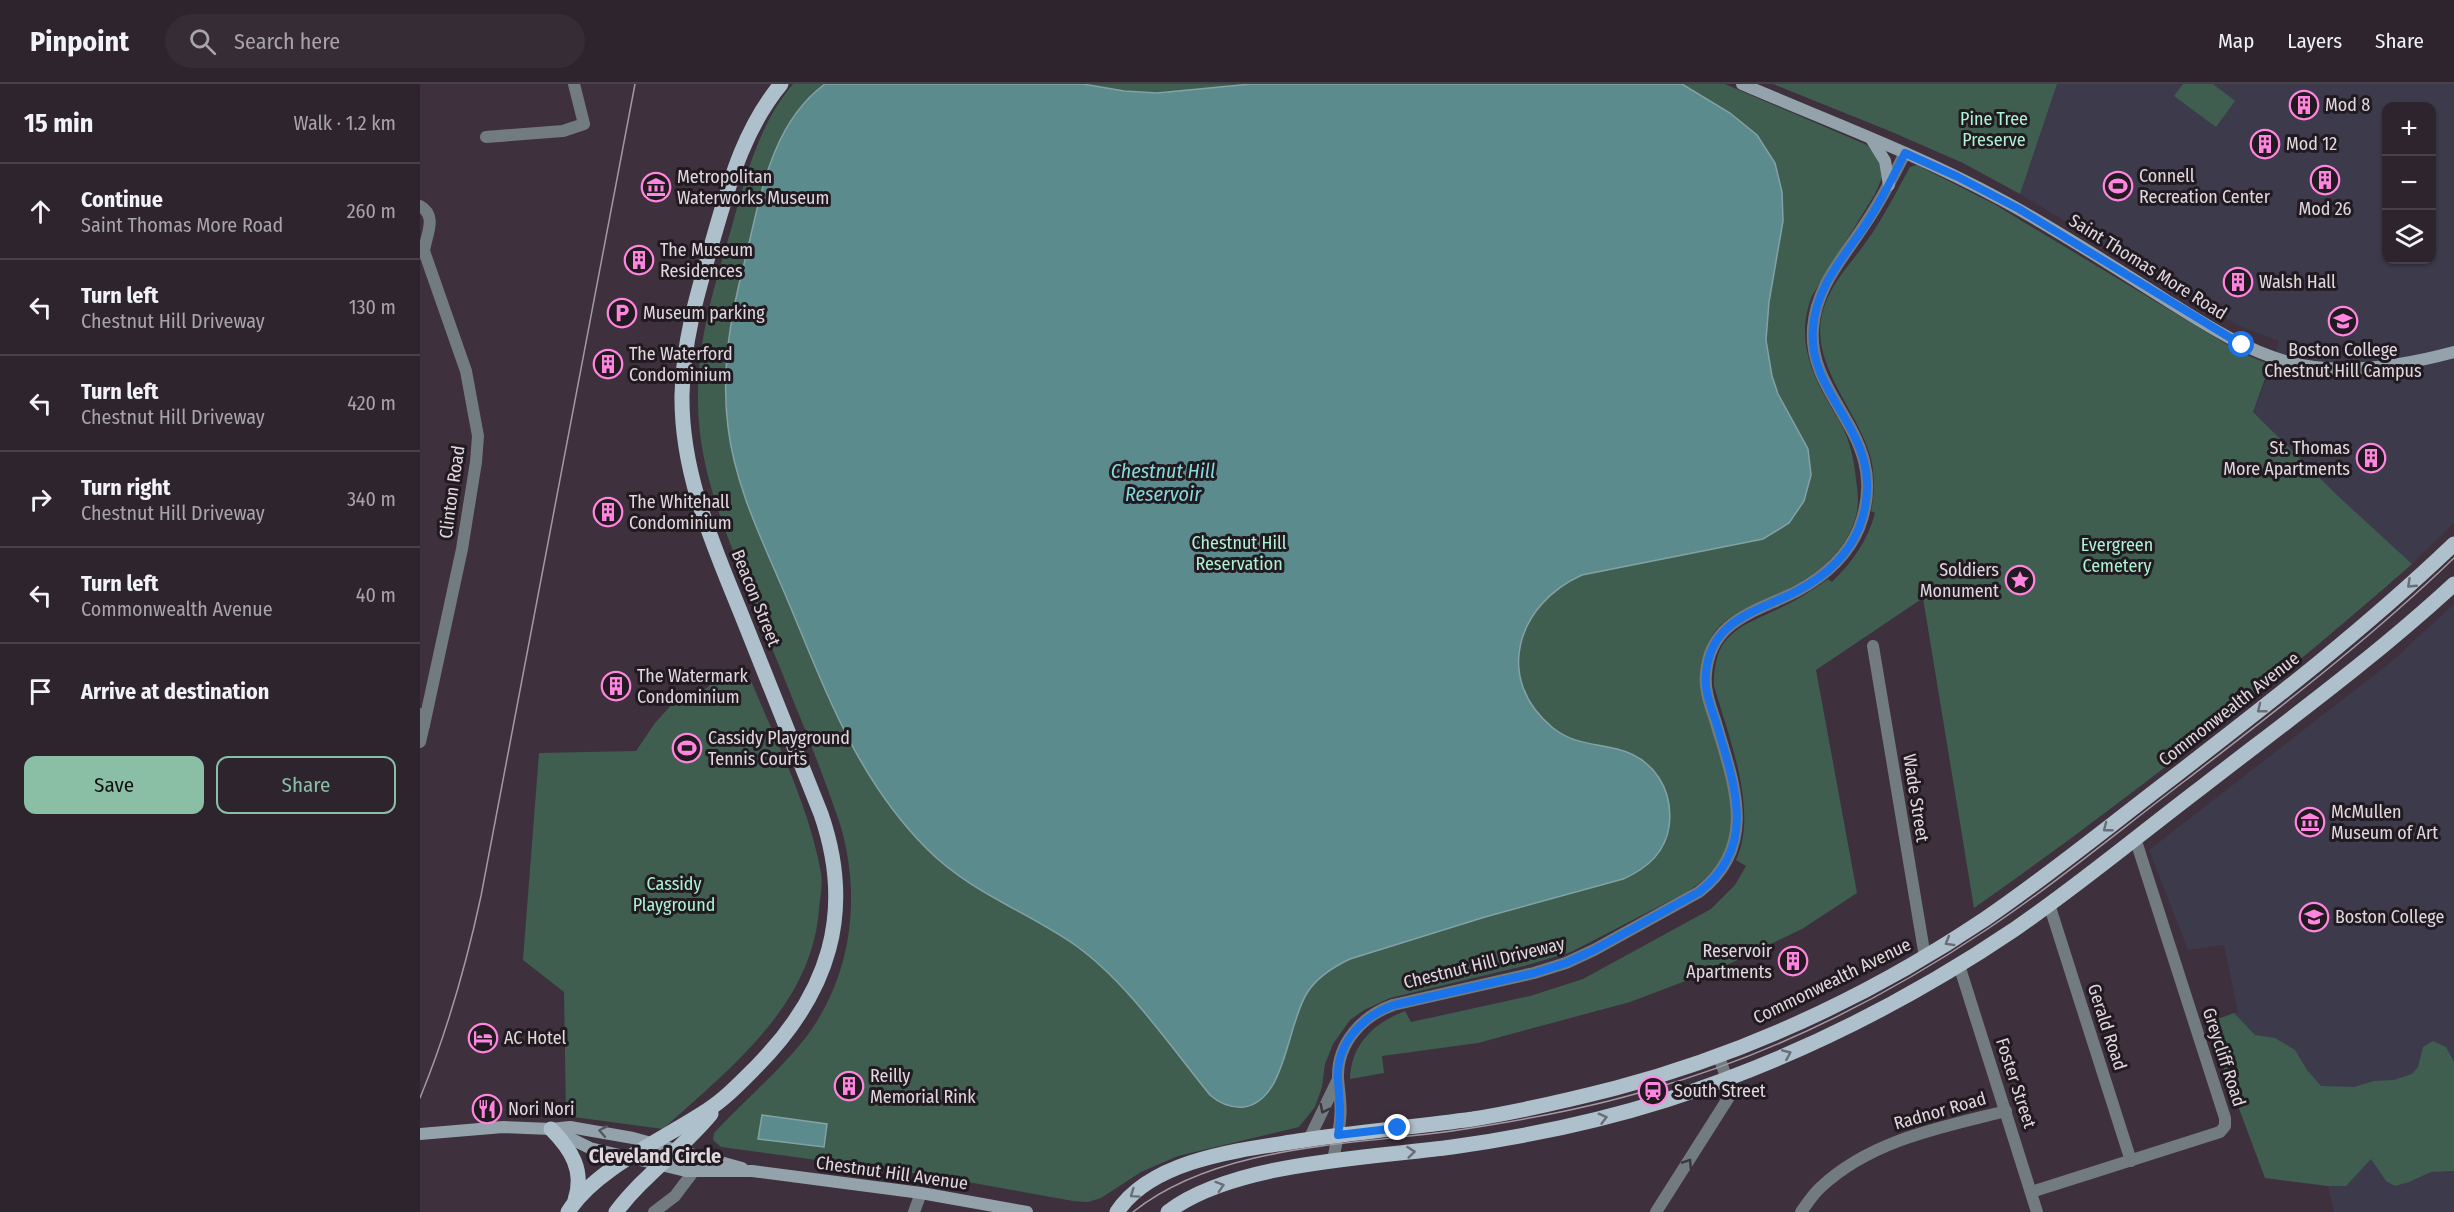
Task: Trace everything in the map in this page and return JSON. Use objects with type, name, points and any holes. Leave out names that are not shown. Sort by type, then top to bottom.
[{"type":"main road","name":"Beacon Street","points":[[621,1210],[659,1165],[775,1048],[808,1004],[828,951],[835,912],[835,869],[826,828],[705,522],[689,465],[683,414],[684,362],[689,325],[728,188],[749,131],[781,84]]},
{"type":"main road","points":[[1744,84],[1905,153]]},
{"type":"main road","points":[[1872,139],[1885,161],[1889,185]]},
{"type":"main road","name":"Saint Thomas More Road","points":[[1905,153],[1958,177],[2019,209],[2220,333],[2268,356],[2319,367],[2341,368],[2390,365],[2454,352]]},
{"type":"main road","name":"Commonwealth Avenue","points":[[1117,1212],[1128,1197],[1164,1174],[1189,1163],[1248,1148],[1509,1113],[1621,1086],[1718,1055],[1824,1011],[1925,957],[2016,897],[2320,664],[2454,544]]},
{"type":"main road","points":[[1168,1212],[1192,1197],[1245,1178],[1333,1161],[1449,1148],[1551,1130],[1635,1109],[1728,1079],[1855,1024],[1959,965],[2049,904],[2371,656],[2454,584]]},
{"type":"main road","points":[[2078,850],[2093,870]]},
{"type":"main road","name":"Beacon Street","points":[[570,1209],[589,1185],[722,1100]]},
{"type":"main road","name":"Chestnut Hill Avenue","points":[[420,1134],[503,1127],[551,1129],[570,1127],[600,1130],[752,1171]]},
{"type":"main road","points":[[551,1129],[566,1144],[578,1168],[578,1186],[570,1209]]},
{"type":"main road","name":"Chestnut Hill Avenue","points":[[551,1129],[580,1144],[693,1172],[752,1171],[921,1193],[1027,1212]]},
{"type":"main road","points":[[1180,1212],[1192,1197]]},
{"type":"street","points":[[486,137],[563,131],[584,124],[574,84]]},
{"type":"street","name":"Chestnut Hill Driveway","points":[[1309,1139],[1338,1078],[1342,1054],[1352,1034],[1366,1019],[1382,1009],[1534,973],[1566,963],[1699,892],[1726,863],[1735,842],[1737,805],[1708,695],[1705,676],[1709,657],[1717,639],[1731,624],[1748,613],[1799,590],[1824,574],[1844,554],[1859,526],[1866,493],[1864,459],[1856,437],[1818,364],[1813,330],[1818,300],[1826,282],[1866,224],[1905,153]]},
{"type":"street","name":"Clinton Road","points":[[420,206],[429,214],[431,224],[422,249],[466,371],[478,436],[462,549],[422,719],[420,742]]},
{"type":"street","name":"Wade Street","points":[[1873,646],[1925,957]]},
{"type":"street","name":"Greycliff Road","points":[[2031,1192],[2220,1132],[2226,1123],[2135,838]]},
{"type":"street","name":"Gerald Road","points":[[2049,904],[2131,1161]]},
{"type":"street","name":"Foster Street","points":[[1959,965],[2037,1212]]},
{"type":"street","points":[[1656,1212],[1726,1103],[1730,1090],[1718,1055]]},
{"type":"street","name":"Chestnut Hill Driveway","points":[[1333,1161],[1341,1104],[1338,1078]]},
{"type":"street","name":"Radnor Road","points":[[1801,1212],[1820,1188],[1842,1170],[1870,1154],[1922,1132],[2006,1112]]},
{"type":"street","points":[[654,1212],[671,1206],[693,1172]]},
{"type":"street","points":[[914,1212],[921,1193]]},
{"type":"shaded area","name":"Boston College Chestnut Hill Campus","points":[[2057,84],[2454,84],[2454,523],[2412,564],[2337,495],[2253,412],[2279,341],[2242,327],[2020,194]]},
{"type":"shaded area","name":"Boston College","points":[[2454,604],[2454,1212],[2334,1212],[2328,1186],[2265,1178],[2207,1023],[2238,1012],[2224,945],[2188,950],[2149,850],[2391,662]]},
{"type":"green space","name":"Chestnut Hill Reservoir","points":[[793,84],[1725,84],[1867,145],[1879,160],[1884,173],[1875,194],[1812,296],[1805,323],[1810,362],[1820,388],[1844,429],[1851,449],[1857,489],[1857,512],[1845,541],[1828,562],[1794,586],[1726,620],[1710,639],[1706,651],[1704,683],[1709,716],[1727,781],[1731,812],[1729,841],[1714,869],[1685,893],[1571,952],[1524,966],[1390,998],[1364,1010],[1350,1020],[1333,1044],[1325,1064],[1322,1087],[1315,1107],[1299,1127],[1178,1156],[1141,1172],[1101,1198],[1088,1202],[934,1176],[721,1147],[713,1140],[714,1133],[793,1053],[820,1017],[833,991],[842,964],[851,908],[847,852],[840,824],[714,499],[707,474],[699,423],[701,354],[718,273],[761,136],[781,100]]},
{"type":"green space","name":"Pine Tree Preserve","points":[[1773,84],[2057,84],[2020,194],[1963,163]]},
{"type":"green space","points":[[2183,84],[2213,84],[2235,101],[2216,127],[2174,96]]},
{"type":"green space","name":"Evergreen Cemetery","points":[[1917,165],[1994,204],[2236,350],[2270,365],[2253,412],[2337,495],[2412,564],[2306,655],[2198,742],[1974,908],[1923,598],[1816,670],[1857,893],[1802,929],[1725,966],[1630,1002],[1478,1043],[1382,1056],[1384,1073],[1350,1079],[1355,1055],[1366,1036],[1394,1016],[1405,1011],[1411,1022],[1530,996],[1583,979],[1711,909],[1735,885],[1746,866],[1736,860],[1742,840],[1743,796],[1733,750],[1714,686],[1718,654],[1724,643],[1741,627],[1793,602],[1828,579],[1832,582],[1853,559],[1868,533],[1875,513],[1871,511],[1874,481],[1871,459],[1862,434],[1826,363],[1821,345],[1820,326],[1824,307],[1833,288],[1878,224],[1910,167]]},
{"type":"green space","name":"Cassidy Playground","points":[[720,677],[751,681],[809,823],[822,877],[813,944],[801,976],[784,1005],[764,1032],[715,1083],[663,1129],[566,1116],[564,992],[523,960],[539,753],[636,751],[655,723],[673,703],[698,695]]},
{"type":"green space","points":[[2234,1013],[2255,1035],[2275,1038],[2295,1050],[2307,1070],[2321,1086],[2354,1087],[2374,1081],[2394,1080],[2412,1074],[2418,1067],[2423,1047],[2433,1041],[2446,1047],[2454,1062],[2454,1171],[2431,1172],[2395,1186],[2386,1181],[2371,1159],[2346,1186],[2265,1178],[2207,1023]]},
{"type":"water","name":"Chestnut Hill Reservoir","points":[[825,84],[1083,84],[1124,91],[1157,93],[1251,84],[1682,84],[1730,113],[1757,135],[1775,163],[1782,192],[1783,221],[1769,302],[1766,340],[1772,376],[1778,394],[1808,449],[1811,475],[1804,501],[1789,523],[1763,539],[1582,575],[1560,588],[1542,604],[1528,623],[1521,644],[1519,666],[1523,688],[1534,709],[1553,728],[1576,740],[1630,753],[1651,768],[1659,778],[1668,800],[1669,827],[1663,845],[1653,859],[1623,879],[1485,917],[1350,959],[1338,965],[1321,977],[1307,993],[1300,1007],[1284,1059],[1269,1091],[1258,1102],[1244,1107],[1235,1107],[1226,1105],[1210,1095],[1130,996],[1094,960],[1056,933],[980,890],[927,849],[880,792],[861,761],[828,696],[750,512],[737,470],[728,427],[726,365],[728,345],[739,284],[762,190],[779,142],[791,121],[806,101]]},
{"type":"water","points":[[762,1115],[827,1124],[824,1147],[758,1139]]},
{"type":"tram line","points":[[420,1098],[455,998],[481,896],[635,84]]},
{"type":"tram line","points":[[1133,1212],[1167,1190],[1204,1173],[1244,1161],[1328,1145],[1477,1127],[1603,1103],[1740,1059],[1825,1022],[1867,1001],[1947,955],[2037,894],[2323,673],[2390,617],[2454,558]]},
{"type":"place","name":"Mod 8","points":[[2304,105]]},
{"type":"place","name":"Mod 12","points":[[2265,144]]},
{"type":"place","name":"Mod 26","points":[[2325,180]]},
{"type":"place","name":"Connell Recreation Center","points":[[2118,186]]},
{"type":"place","name":"Metropolitan Waterworks Museum","points":[[656,187]]},
{"type":"place","name":"The Museum Residences","points":[[639,260]]},
{"type":"place","name":"Walsh Hall","points":[[2238,282]]},
{"type":"place","name":"Museum parking","points":[[622,313]]},
{"type":"place","name":"Boston College Chestnut Hill Campus","points":[[2343,321]]},
{"type":"place","name":"The Waterford Condominium","points":[[608,364]]},
{"type":"place","name":"St. Thomas More Apartments","points":[[2371,458]]},
{"type":"place","name":"The Whitehall Condominium","points":[[608,512]]},
{"type":"place","name":"Soldiers Monument","points":[[2020,580]]},
{"type":"place","name":"The Watermark Condominium","points":[[616,686]]},
{"type":"place","name":"Cassidy Playground Tennis Courts","points":[[687,748]]},
{"type":"place","name":"McMullen Museum of Art","points":[[2310,822]]},
{"type":"place","name":"Boston College","points":[[2314,917]]},
{"type":"place","name":"Reservoir Apartments","points":[[1793,961]]},
{"type":"place","name":"AC Hotel","points":[[483,1038]]},
{"type":"place","name":"Reilly Memorial Rink","points":[[849,1086]]},
{"type":"place","name":"South Street","points":[[1653,1091]]},
{"type":"place","name":"Nori Nori","points":[[487,1109]]},
{"type":"district","name":"Cleveland Circle","points":[[655,1156]]},
{"type":"route","points":[[1398,1128],[1338,1135],[1341,1104],[1338,1078],[1342,1054],[1352,1034],[1366,1019],[1394,1005],[1534,973],[1566,963],[1687,900],[1709,884],[1726,863],[1735,842],[1737,805],[1706,685],[1705,676],[1709,657],[1723,631],[1739,618],[1788,596],[1824,574],[1844,554],[1859,526],[1865,505],[1867,482],[1864,459],[1856,437],[1818,364],[1813,341],[1814,320],[1818,300],[1826,282],[1877,206],[1905,153],[1936,166],[2019,209],[2242,345]]},
{"type":"park label","name":"Chestnut Hill Reservation","points":[[1239,553]]}]
